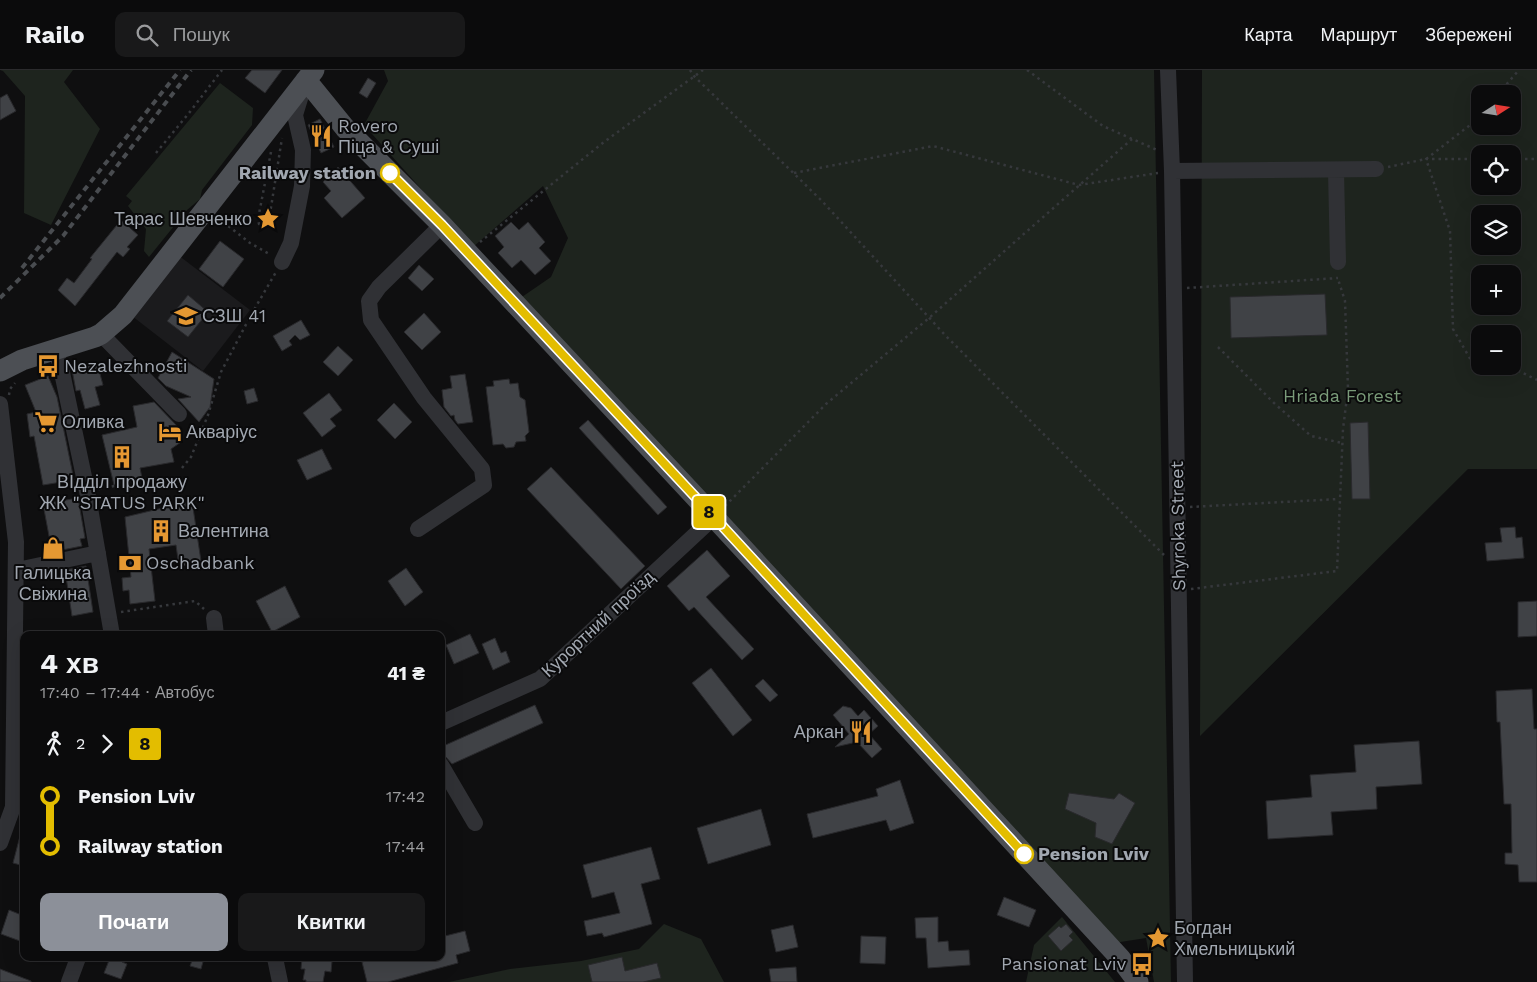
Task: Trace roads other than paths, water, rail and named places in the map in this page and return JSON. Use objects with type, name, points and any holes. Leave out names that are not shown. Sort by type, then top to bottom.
[{"type":"main road","points":[[0,371],[13,364],[101,334],[123,315],[204,208],[310,75],[345,128],[442,225],[714,517],[1120,958],[1138,982]]},
{"type":"street","name":"Shyroka Street","points":[[1168,70],[1172,163],[1185,982]]},
{"type":"street","points":[[282,262],[291,243],[302,186],[303,150],[295,115],[310,75]]},
{"type":"street","points":[[1172,163],[1336,171],[1376,169]]},
{"type":"street","points":[[1336,171],[1338,262]]},
{"type":"street","points":[[418,529],[484,485],[482,469],[424,398],[371,320],[369,301],[378,287],[442,225]]},
{"type":"street","points":[[101,334],[179,414]]},
{"type":"street","points":[[54,350],[60,363],[87,491],[111,631]]},
{"type":"street","points":[[0,404],[10,542],[17,570],[18,809],[0,843]]},
{"type":"street","name":"Курортний проїзд","points":[[445,721],[540,679],[714,517]]},
{"type":"street","points":[[17,570],[98,553]]},
{"type":"street","points":[[214,618],[216,631]]},
{"type":"street","points":[[445,772],[475,823]]},
{"type":"street","points":[[69,982],[77,961]]},
{"type":"street","points":[[276,961],[280,982]]},
{"type":"railway","points":[[22,268],[180,70]]},
{"type":"railway","points":[[0,298],[63,236],[191,70]]},
{"type":"place","name":"Rovero Піца & Суші","points":[[321,136]]},
{"type":"place","name":"Railway station","points":[[390,173]]},
{"type":"place","name":"Тарас Шевченко","points":[[268,219]]},
{"type":"place","name":"СЗШ 41","points":[[186,316]]},
{"type":"place","name":"Nezalezhnosti","points":[[48,366]]},
{"type":"place","name":"Оливка","points":[[46,422]]},
{"type":"place","name":"Акваріус","points":[[170,432]]},
{"type":"place","name":"ВІдділ продажу ЖК \"STATUS PARK\"","points":[[122,457]]},
{"type":"place","name":"Валентина","points":[[161,531]]},
{"type":"place","name":"Галицька Свіжина","points":[[53,548]]},
{"type":"place","name":"Oschadbank","points":[[130,563]]},
{"type":"place","name":"Аркан","points":[[861,732]]},
{"type":"place","name":"Pension Lviv","points":[[1024,854]]},
{"type":"place","name":"Богдан Хмельницький","points":[[1158,938]]},
{"type":"place","name":"Pansionat Lviv","points":[[1142,964]]},
{"type":"park label","name":"Hriada Forest","points":[[1342,396]]}]
